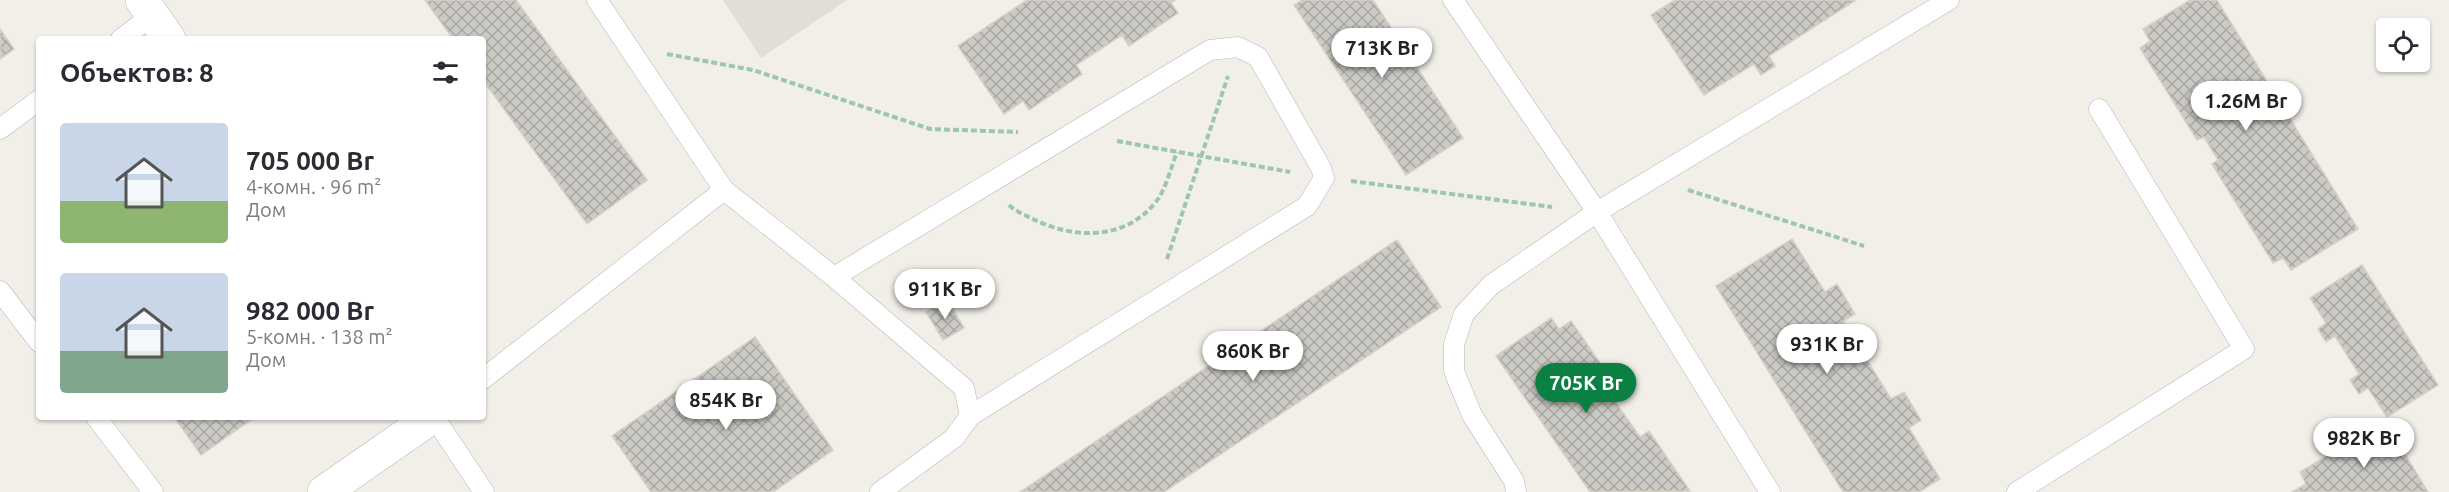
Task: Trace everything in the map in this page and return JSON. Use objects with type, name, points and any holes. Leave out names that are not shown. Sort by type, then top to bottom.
[{"type":"street","points":[[324,492],[429,420]]},
{"type":"lane","points":[[597,0],[724,190],[834,277],[964,388],[970,416]]},
{"type":"lane","points":[[1453,0],[1597,212],[1770,492]]},
{"type":"lane","points":[[1516,492],[1514,481],[1472,415],[1454,371],[1454,344],[1464,314],[1491,285],[1597,212],[1949,0]]},
{"type":"lane","points":[[126,36],[155,18]]},
{"type":"lane","points":[[834,277],[1210,50],[1238,47],[1258,57],[1321,168],[1324,178],[1307,206],[970,416],[954,438],[880,492]]},
{"type":"lane","points":[[0,129],[36,102]]},
{"type":"lane","points":[[2017,492],[2244,349],[2099,109]]},
{"type":"lane","points":[[486,377],[724,190]]},
{"type":"lane","points":[[0,291],[36,338]]},
{"type":"lane","points":[[98,420],[153,492]]},
{"type":"lane","points":[[435,420],[484,492]]},
{"type":"path","points":[[1151,303],[1203,157],[1238,47]]},
{"type":"path","points":[[987,185],[1012,208],[1046,226],[1076,234],[1100,234],[1132,223],[1156,202],[1178,152]]},
{"type":"path","points":[[1653,179],[1864,246]]},
{"type":"shaded area","points":[[723,0],[847,0],[761,58]]},
{"type":"building","points":[[425,0],[516,0],[647,180],[587,224],[486,84],[486,36],[451,36]]},
{"type":"building","points":[[1027,0],[1175,0],[1171,3],[1178,13],[1129,46],[1122,35],[1076,65],[1082,74],[1029,110],[1023,101],[1004,114],[958,46]]},
{"type":"building","points":[[1302,0],[1373,0],[1463,138],[1406,175],[1294,5]]},
{"type":"building","points":[[1675,0],[1856,0],[1769,56],[1775,66],[1761,75],[1754,64],[1704,95],[1651,15]]},
{"type":"building","points":[[2190,0],[2217,0],[2358,229],[2291,270],[2283,258],[2273,263],[2212,164],[2218,160],[2204,137],[2197,140],[2140,48],[2150,41],[2143,29]]},
{"type":"building","points":[[0,29],[14,49],[0,59]]},
{"type":"building","points":[[1792,239],[1825,292],[1837,284],[1855,314],[1843,321],[1891,399],[1904,392],[1921,420],[1909,428],[1940,479],[1919,492],[1843,492],[1716,286]]},
{"type":"building","points":[[1397,240],[1441,307],[1164,492],[1020,492]]},
{"type":"building","points":[[2362,265],[2438,385],[2387,417],[2368,388],[2359,394],[2350,380],[2359,374],[2335,336],[2326,342],[2318,329],[2326,323],[2310,298]]},
{"type":"building","points":[[947,299],[964,328],[943,340],[926,312]]},
{"type":"building","points":[[1551,318],[1559,329],[1571,321],[1601,364],[1593,370],[1640,437],[1649,431],[1690,491],[1590,492],[1496,356]]},
{"type":"building","points":[[755,337],[833,450],[773,492],[651,492],[612,436]]},
{"type":"building","points":[[176,420],[251,420],[201,455]]},
{"type":"building","points":[[2368,431],[2374,441],[2391,431],[2428,492],[2292,492],[2306,484],[2300,472]]}]
